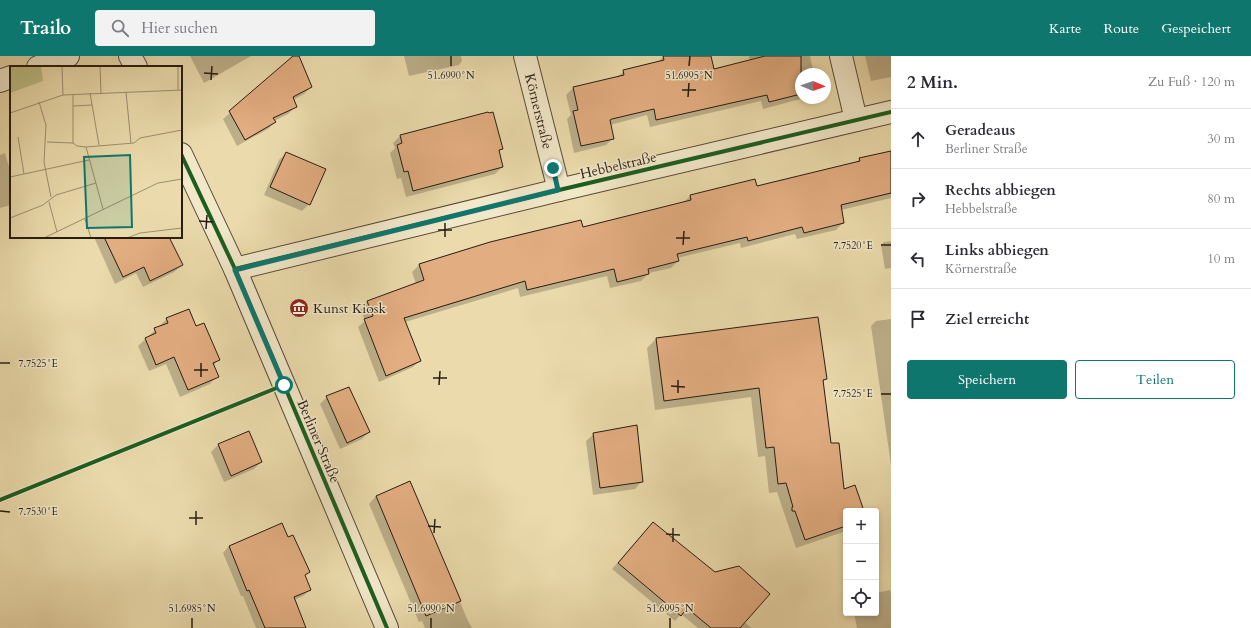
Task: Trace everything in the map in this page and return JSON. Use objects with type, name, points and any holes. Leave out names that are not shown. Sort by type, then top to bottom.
[{"type":"street","points":[[41,66],[68,56]]},
{"type":"street","points":[[130,56],[135,66]]},
{"type":"street","name":"Körnerstraße","points":[[525,56],[558,190]]},
{"type":"street","points":[[841,56],[856,120]]},
{"type":"street","points":[[0,81],[10,77]]},
{"type":"street","name":"Hebbelstraße","points":[[235,270],[558,190],[891,112]]},
{"type":"street","name":"Berliner Straße","points":[[182,156],[235,270],[387,628]]},
{"type":"building","points":[[293,56],[299,56],[312,87],[293,97],[297,107],[273,118],[276,122],[245,140],[229,111]]},
{"type":"building","points":[[663,56],[711,56],[714,69],[765,56],[801,56],[801,68],[795,68],[795,96],[769,102],[767,95],[656,120],[654,109],[610,120],[614,139],[581,146],[573,111],[578,110],[573,87],[624,75],[623,70],[664,60]]},
{"type":"building","points":[[488,112],[493,112],[503,149],[499,150],[503,167],[413,191],[408,171],[404,172],[397,145],[402,143],[400,135]]},
{"type":"building","points":[[891,151],[891,193],[841,205],[844,223],[804,233],[802,227],[748,241],[747,237],[677,254],[679,261],[648,269],[649,274],[617,282],[614,269],[527,290],[525,281],[404,318],[421,361],[386,376],[364,319],[373,316],[367,301],[424,280],[419,264],[490,242],[581,220],[583,227],[691,200],[690,195],[755,179],[757,186],[860,161],[859,158]]},
{"type":"building","points":[[286,152],[326,169],[310,205],[270,187]]},
{"type":"building","points":[[104,238],[170,238],[183,265],[150,281],[144,267],[123,277]]},
{"type":"building","points":[[189,309],[196,326],[204,323],[220,360],[213,363],[219,377],[188,390],[174,357],[156,365],[145,338],[156,333],[154,328],[168,323],[166,318]]},
{"type":"building","points":[[818,317],[827,379],[823,380],[831,443],[839,443],[844,489],[855,485],[863,508],[843,508],[843,527],[805,540],[795,511],[792,511],[793,507],[786,483],[778,484],[774,447],[766,448],[759,388],[664,401],[656,338]]},
{"type":"building","points":[[349,387],[370,432],[347,443],[326,396]]},
{"type":"building","points":[[637,425],[643,482],[600,488],[593,433]]},
{"type":"building","points":[[249,431],[262,462],[231,476],[218,444]]},
{"type":"building","points":[[410,481],[461,601],[426,616],[376,496]]},
{"type":"building","points":[[653,522],[715,572],[739,566],[770,594],[740,628],[711,628],[687,608],[681,616],[618,563]]},
{"type":"building","points":[[282,523],[288,537],[293,535],[310,572],[305,575],[311,590],[294,597],[306,628],[265,628],[249,590],[247,591],[229,546]]},
{"type":"cycle path","points":[[235,269],[559,190],[891,112]]},
{"type":"cycle path","points":[[182,156],[235,269],[387,628]]},
{"type":"cycle path","points":[[0,500],[284,385]]},
{"type":"place","name":"Kunst Kiosk","points":[[299,308]]},
{"type":"route","points":[[284,385],[235,270],[558,190],[553,168]]}]
